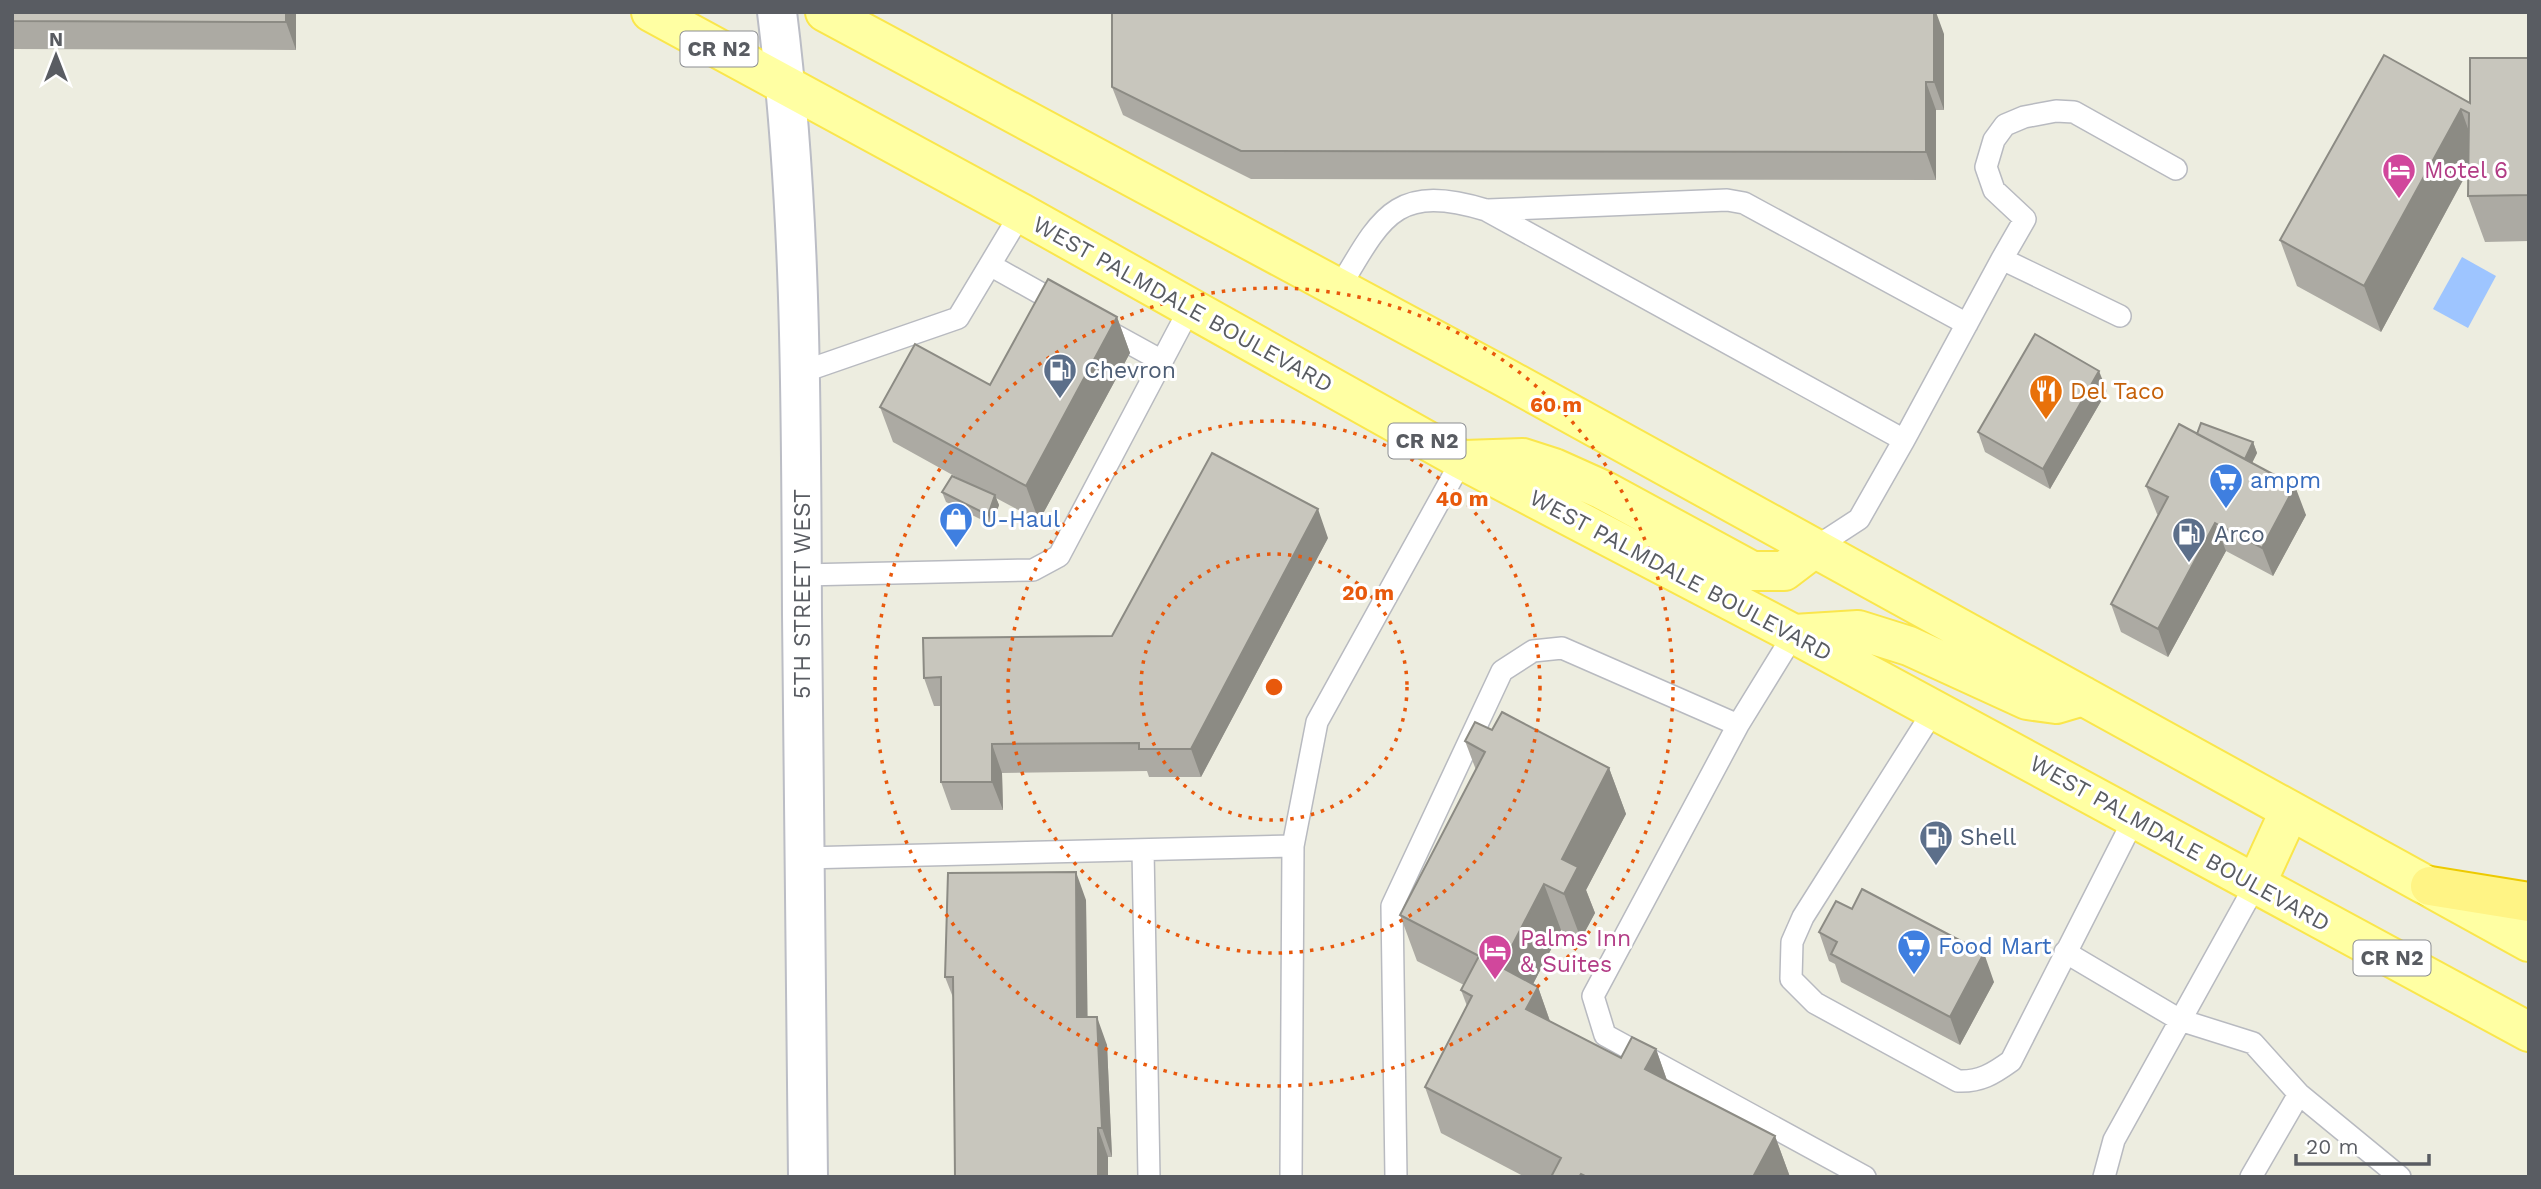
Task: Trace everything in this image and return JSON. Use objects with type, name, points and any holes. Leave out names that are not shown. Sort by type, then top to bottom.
[{"type":"highway","points":[[2430,886],[2529,902]]},
{"type":"main road","name":"WEST PALMDALE BOULEVARD","points":[[651,12],[1021,213],[1462,460],[1794,634],[2529,1032]]},
{"type":"main road","points":[[825,12],[2083,696],[2529,942]]},
{"type":"main road","points":[[1462,460],[1523,458],[1554,468],[1603,490],[1752,571],[1784,571],[1813,549]]},
{"type":"main road","points":[[1794,634],[1858,630],[1909,646],[2027,700],[2056,704],[2083,696]]},
{"type":"main road","points":[[2256,884],[2290,810]]},
{"type":"street","name":"5TH STREET WEST","points":[[777,12],[786,86],[802,372],[803,858],[808,1177]]},
{"type":"lane","points":[[1813,549],[1859,519],[2025,219],[1994,190],[1986,167],[1994,140],[2005,125],[2041,113],[2074,111],[2176,169]]},
{"type":"lane","points":[[1338,290],[1380,222],[1427,199],[1452,200],[1486,210],[1904,440]]},
{"type":"lane","points":[[1486,210],[1727,200],[1744,203],[1967,324]]},
{"type":"lane","points":[[802,372],[958,318],[1021,213]]},
{"type":"lane","points":[[2002,258],[2120,316]]},
{"type":"lane","points":[[990,265],[1162,361]]},
{"type":"lane","points":[[802,575],[1033,570],[1059,556],[1190,308]]},
{"type":"lane","points":[[1291,1177],[1293,846],[1317,722],[1462,460]]},
{"type":"lane","points":[[1794,634],[1738,724],[1594,996],[1605,1035],[1865,1177]]},
{"type":"lane","points":[[1396,1177],[1392,905],[1502,671],[1533,652],[1562,649],[1738,724]]},
{"type":"lane","points":[[1934,710],[1803,917],[1792,942],[1791,979],[1815,1003],[1958,1081],[1972,1081],[1991,1075],[2011,1061],[2135,817]]},
{"type":"lane","points":[[803,858],[1293,846]]},
{"type":"lane","points":[[1143,850],[1149,1177]]},
{"type":"lane","points":[[2104,1177],[2114,1140],[2256,884]]},
{"type":"lane","points":[[2065,952],[2180,1020],[2253,1043],[2299,1094],[2400,1177]]},
{"type":"lane","points":[[2251,1177],[2299,1094]]},
{"type":"water","points":[[2462,257],[2496,276],[2468,328],[2433,309]]},
{"type":"building","points":[[12,12],[286,12],[286,22],[12,21]]},
{"type":"building","points":[[1112,12],[1934,12],[1934,82],[1926,82],[1926,152],[1241,151],[1112,87]]},
{"type":"building","points":[[2384,55],[2470,103],[2470,58],[2529,58],[2529,195],[2468,196],[2469,113],[2461,109],[2364,286],[2280,240]]},
{"type":"building","points":[[1048,279],[1117,317],[1026,486],[880,407],[915,344],[990,385]]},
{"type":"building","name":"Del Taco","points":[[2035,334],[2099,371],[2043,469],[1978,432]]},
{"type":"building","points":[[2201,423],[2253,442],[2245,459],[2197,434]]},
{"type":"building","name":"Arco","points":[[2179,424],[2295,486],[2262,548],[2215,523],[2158,629],[2111,604],[2168,497],[2146,486]]},
{"type":"building","points":[[1212,453],[1318,509],[1191,749],[1139,749],[1139,743],[992,744],[992,782],[941,782],[941,677],[924,678],[923,638],[1112,636]]},
{"type":"building","points":[[952,476],[995,495],[988,515],[942,492]]},
{"type":"building","name":"Palms Inn & Suites","points":[[1502,712],[1609,768],[1562,859],[1578,867],[1564,894],[1544,884],[1501,967],[1538,987],[1526,1009],[1621,1058],[1632,1037],[1656,1049],[1645,1069],[1775,1136],[1753,1177],[1587,1177],[1581,1174],[1579,1177],[1551,1177],[1561,1158],[1425,1087],[1472,996],[1461,990],[1479,956],[1400,915],[1485,752],[1465,741],[1475,722],[1492,730]]},
{"type":"building","points":[[1076,872],[1077,1017],[1097,1017],[1102,1128],[1098,1128],[1098,1177],[955,1177],[953,977],[945,977],[948,873]]},
{"type":"building","name":"Food Mart","points":[[1862,889],[1984,953],[1950,1017],[1831,954],[1837,942],[1819,932],[1836,901],[1852,909]]},
{"type":"place","name":"Motel 6","points":[[2399,200]]},
{"type":"place","name":"Chevron","points":[[1060,400]]},
{"type":"place","name":"Del Taco","points":[[2046,421]]},
{"type":"place","name":"ampm","points":[[2226,510]]},
{"type":"place","name":"U-Haul","points":[[956,549]]},
{"type":"place","name":"Arco","points":[[2189,564]]},
{"type":"place","name":"Shell","points":[[1936,867]]},
{"type":"place","name":"Food Mart","points":[[1914,976]]},
{"type":"place","name":"Palms Inn & Suites","points":[[1495,981]]}]
